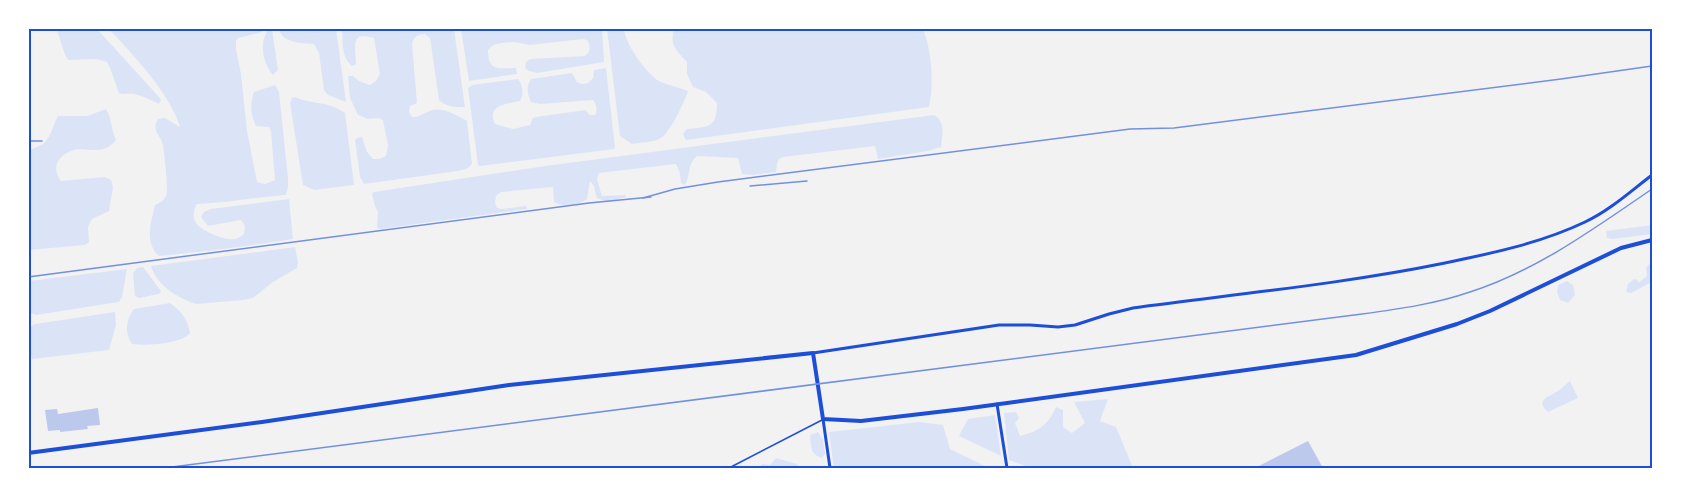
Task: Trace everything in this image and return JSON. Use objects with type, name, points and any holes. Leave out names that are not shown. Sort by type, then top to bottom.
[{"type":"street","points":[[28,453],[509,386],[813,353],[999,325],[1058,327],[1075,325],[1133,308],[1344,282],[1484,255],[1555,235],[1588,221],[1653,175]]},
{"type":"street","points":[[823,420],[861,422],[1356,355],[1468,320],[1621,248],[1653,240]]},
{"type":"street","points":[[813,353],[830,468]]},
{"type":"street","points":[[997,404],[1007,468]]},
{"type":"lane","points":[[729,468],[815,422],[823,420]]},
{"type":"shaded area","points":[[56,29],[97,29],[159,97],[161,100],[159,104],[137,95],[119,93],[107,62],[96,59],[68,60]]},
{"type":"shaded area","points":[[109,29],[266,29],[238,38],[236,49],[247,131],[257,182],[265,184],[275,180],[271,131],[269,127],[256,126],[251,109],[252,101],[254,92],[275,85],[279,92],[288,178],[286,195],[197,204],[194,218],[199,226],[208,232],[220,237],[236,239],[244,234],[245,226],[241,220],[208,226],[201,217],[204,212],[211,209],[289,199],[293,239],[159,256],[154,251],[150,239],[152,218],[155,205],[163,201],[166,196],[167,187],[163,145],[155,127],[158,119],[165,118],[180,127],[159,88]]},
{"type":"shaded area","points":[[269,29],[272,29],[278,70],[273,75],[263,52],[264,40]]},
{"type":"shaded area","points":[[279,29],[336,29],[346,102],[328,95],[324,90],[319,53],[314,44],[288,40]]},
{"type":"shaded area","points":[[342,29],[454,29],[465,107],[454,107],[439,100],[430,38],[425,34],[416,37],[412,44],[417,103],[410,106],[409,112],[412,117],[416,117],[439,110],[467,121],[472,164],[468,168],[364,184],[360,177],[355,140],[362,137],[367,152],[373,159],[386,156],[388,146],[383,120],[368,119],[358,115],[350,98],[348,76],[353,76],[370,85],[380,74],[374,38],[366,36],[357,38],[356,64],[352,66],[344,54]]},
{"type":"shaded area","points":[[461,29],[602,29],[604,62],[537,73],[525,68],[526,62],[530,59],[585,56],[590,48],[587,40],[530,45],[514,42],[501,43],[493,45],[488,50],[490,62],[500,68],[516,68],[517,74],[469,81]]},
{"type":"shaded area","points":[[607,29],[624,29],[632,50],[656,79],[688,91],[672,124],[658,140],[632,144],[620,136]]},
{"type":"shaded area","points":[[674,29],[923,29],[931,68],[929,107],[686,140],[683,134],[687,129],[710,125],[713,122],[717,103],[706,92],[693,87],[687,74],[687,62],[673,44]]},
{"type":"shaded area","points":[[606,68],[614,149],[478,165],[468,88],[472,85],[518,79],[522,90],[520,101],[499,106],[493,113],[495,124],[513,129],[530,125],[536,117],[585,110],[590,115],[595,115],[596,107],[593,100],[540,104],[531,102],[528,85],[531,79],[572,73],[577,82],[588,83],[593,78],[594,70]]},
{"type":"shaded area","points":[[295,97],[326,104],[345,113],[354,185],[314,190],[303,185],[290,103]]},
{"type":"shaded area","points":[[106,109],[116,140],[99,150],[71,151],[59,160],[56,168],[61,181],[105,177],[111,180],[113,187],[109,211],[92,219],[88,227],[89,242],[85,245],[29,250],[29,151],[46,141],[58,116],[87,116]]},
{"type":"shaded area","points":[[934,115],[942,125],[941,147],[928,151],[878,159],[875,146],[783,157],[778,161],[776,172],[753,175],[742,174],[738,158],[697,156],[692,162],[685,185],[681,183],[676,164],[599,173],[597,179],[602,196],[625,195],[626,197],[608,202],[597,198],[590,181],[587,199],[576,204],[566,205],[554,202],[553,187],[501,192],[496,196],[497,208],[526,206],[527,209],[379,229],[377,227],[378,212],[372,194],[374,192],[545,166]]},
{"type":"shaded area","points":[[1652,225],[1652,234],[1607,238],[1606,231]]},
{"type":"shaded area","points":[[295,247],[297,268],[273,282],[253,298],[243,300],[196,304],[163,285],[151,266]]},
{"type":"shaded area","points":[[1652,261],[1652,282],[1631,293],[1626,292],[1628,284],[1634,279],[1638,280],[1638,283],[1647,276],[1646,268]]},
{"type":"shaded area","points":[[143,267],[161,291],[159,294],[139,298],[135,296],[133,273],[137,268]]},
{"type":"shaded area","points":[[127,269],[119,302],[36,315],[29,310],[29,281]]},
{"type":"shaded area","points":[[1567,281],[1573,285],[1575,295],[1568,303],[1560,300],[1557,292],[1558,285]]},
{"type":"shaded area","points":[[170,303],[183,315],[190,333],[172,342],[132,344],[127,326],[134,309]]},
{"type":"shaded area","points":[[115,312],[116,325],[109,350],[32,359],[29,328],[35,324]]},
{"type":"shaded area","points":[[1570,381],[1578,398],[1548,412],[1544,408],[1544,399]]},
{"type":"shaded area","points":[[1108,399],[1100,421],[1116,427],[1133,468],[1031,468],[1009,460],[1004,413],[1016,412],[1019,418],[1015,423],[1020,436],[1042,426],[1056,407],[1063,410],[1063,427],[1072,433],[1085,423],[1074,402]]},
{"type":"shaded area","points":[[995,415],[1001,456],[959,436],[968,419]]},
{"type":"shaded area","points":[[919,422],[943,425],[950,449],[989,468],[834,468],[829,432]]},
{"type":"shaded area","points":[[818,432],[823,440],[825,454],[822,458],[815,455],[811,446],[810,435]]},
{"type":"shaded area","points":[[776,458],[797,464],[799,468],[759,468],[762,464],[770,465]]},
{"type":"building","points":[[98,408],[100,425],[87,426],[88,429],[48,431],[45,410],[57,409],[58,414]]},
{"type":"building","points":[[1308,441],[1323,468],[1255,468]]},
{"type":"railway","points":[[643,198],[675,189],[718,182],[1130,129],[1174,128],[1652,66]]},
{"type":"railway","points":[[28,141],[42,141]]},
{"type":"railway","points":[[750,186],[807,181]]},
{"type":"railway","points":[[164,468],[1417,306],[1470,292],[1518,273],[1609,219],[1652,189]]},
{"type":"railway","points":[[28,277],[589,203],[651,197]]}]
